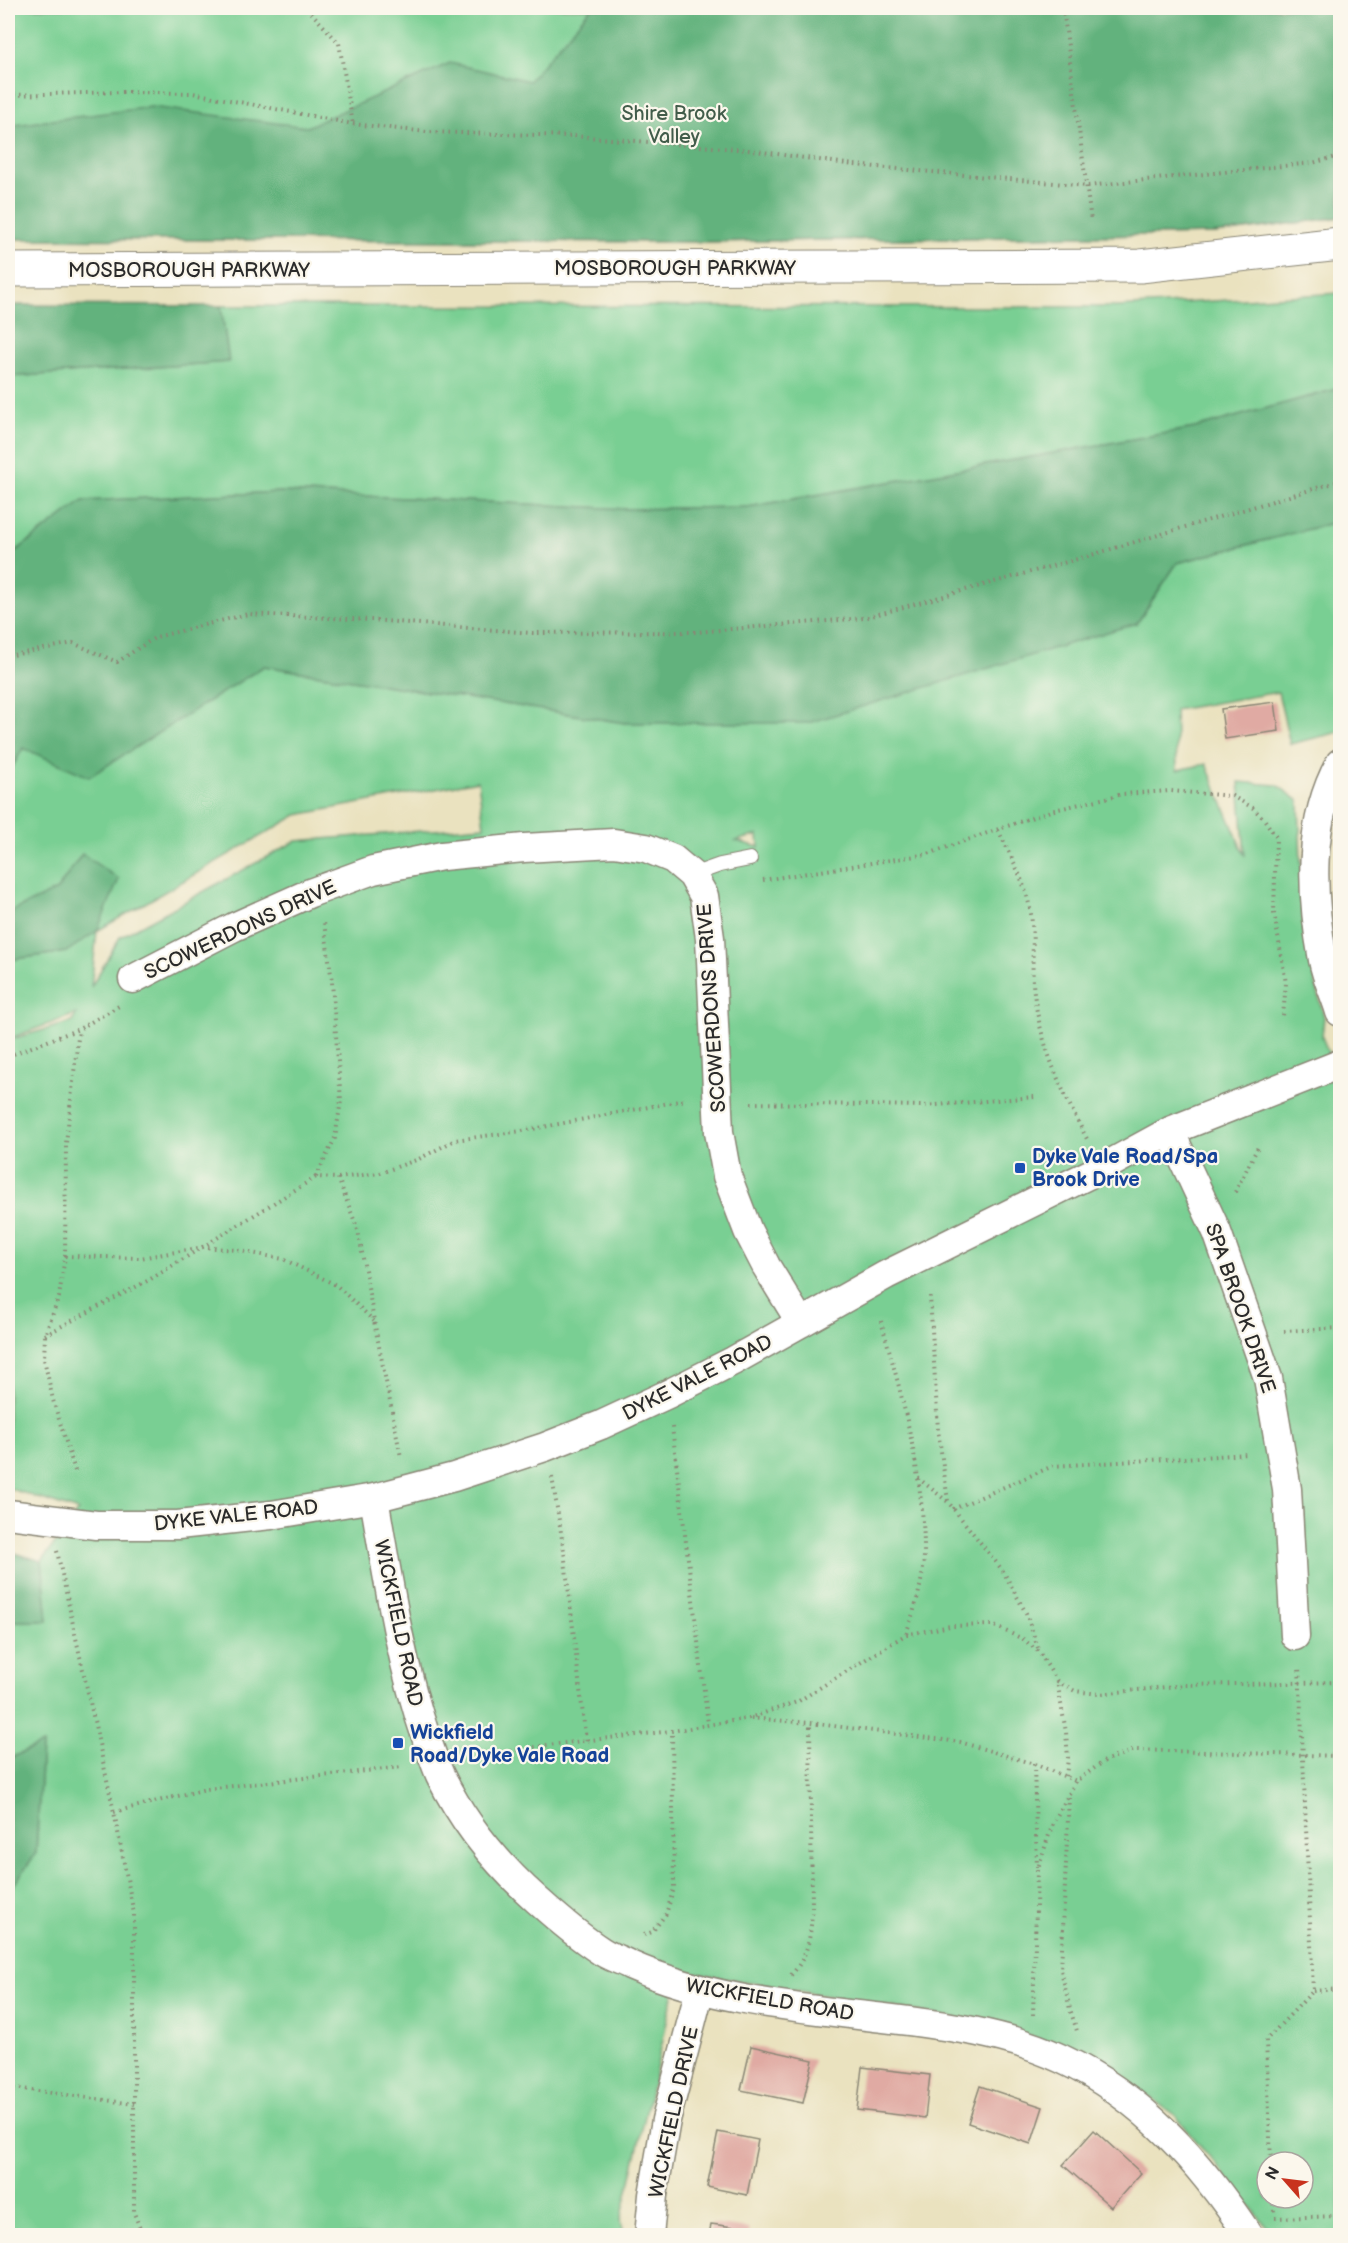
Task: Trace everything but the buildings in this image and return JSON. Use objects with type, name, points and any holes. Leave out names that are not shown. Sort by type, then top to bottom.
[{"type":"highway","name":"MOSBOROUGH PARKWAY","points":[[8,270],[1140,266],[1341,244]]},
{"type":"street","points":[[1341,763],[1325,797],[1317,835],[1314,873],[1323,962],[1341,1012]]},
{"type":"street","name":"SCOWERDONS DRIVE","points":[[129,991],[234,927],[320,889],[373,870],[442,856],[614,843],[646,848],[673,860],[692,875],[705,896],[710,938],[719,1132],[728,1176],[748,1232],[801,1323]]},
{"type":"street","name":"DYKE VALE ROAD","points":[[8,1514],[96,1525],[178,1525],[271,1515],[374,1498],[454,1477],[545,1447],[601,1425],[668,1394],[886,1275],[1099,1170],[1170,1131],[1341,1064]]},
{"type":"street","name":"SPA BROOK DRIVE","points":[[1170,1131],[1217,1232],[1268,1378],[1287,1489],[1295,1636]]},
{"type":"street","name":"WICKFIELD ROAD","points":[[374,1498],[406,1672],[435,1763],[462,1815],[492,1855],[567,1927],[604,1953],[647,1972],[700,1989],[759,2000],[947,2025],[1011,2040],[1063,2059],[1143,2110],[1207,2176],[1249,2235]]},
{"type":"street","name":"WICKFIELD DRIVE","points":[[649,2235],[653,2194],[666,2120],[700,1989]]},
{"type":"lane","points":[[692,875],[720,865],[750,859]]},
{"type":"path","points":[[307,8],[339,43],[353,124]]},
{"type":"path","points":[[1063,8],[1091,220]]},
{"type":"path","points":[[8,95],[193,93],[353,124],[427,132],[574,136],[749,150],[854,165],[1087,186],[1312,163],[1341,156]]},
{"type":"path","points":[[8,656],[73,643],[117,662],[156,638],[248,614],[372,620],[532,633],[696,632],[864,618],[1081,558],[1341,481]]},
{"type":"path","points":[[759,880],[928,854],[998,830],[1017,821],[1123,794],[1171,791],[1232,796],[1252,808],[1264,819],[1276,837],[1274,913],[1286,983],[1283,1016]]},
{"type":"path","points":[[998,830],[1023,881],[1032,922],[1034,993],[1046,1047],[1058,1083],[1092,1148]]},
{"type":"path","points":[[45,1335],[149,1280],[316,1177],[335,1138],[341,1101],[332,982],[320,889]]},
{"type":"path","points":[[8,1056],[79,1029],[129,991]]},
{"type":"path","points":[[75,1471],[51,1391],[45,1359],[45,1335],[59,1298],[65,1256],[66,1143],[79,1029]]},
{"type":"path","points":[[742,1101],[924,1106],[1035,1097]]},
{"type":"path","points":[[316,1177],[338,1178],[380,1173],[419,1159],[455,1140],[522,1131],[675,1101],[694,1100]]},
{"type":"path","points":[[1217,1232],[1258,1147]]},
{"type":"path","points":[[338,1178],[358,1230],[394,1428],[408,1489]]},
{"type":"path","points":[[65,1256],[140,1258],[204,1247],[236,1250],[283,1259],[336,1285],[374,1321]]},
{"type":"path","points":[[930,1296],[938,1430],[948,1502]]},
{"type":"path","points":[[881,1321],[898,1382],[917,1478],[924,1546],[921,1584],[916,1608],[905,1635]]},
{"type":"path","points":[[1253,1333],[1341,1328]]},
{"type":"path","points":[[668,1394],[708,1724]]},
{"type":"path","points":[[545,1447],[564,1551],[586,1741]]},
{"type":"path","points":[[953,1509],[1053,1466],[1281,1452]]},
{"type":"path","points":[[917,1478],[948,1502],[1003,1571],[1026,1613],[1039,1652],[1057,1681],[1066,1731],[1068,1758],[1066,1777]]},
{"type":"path","points":[[48,1519],[60,1564],[114,1812],[134,1914],[134,2213],[143,2235]]},
{"type":"path","points":[[114,1812],[206,1789],[435,1763],[672,1731],[749,1718],[797,1702],[905,1635],[950,1626],[992,1625],[1023,1639],[1039,1652]]},
{"type":"path","points":[[1295,1636],[1301,1684],[1313,1991]]},
{"type":"path","points":[[1057,1681],[1076,1691],[1099,1694],[1185,1686],[1341,1682]]},
{"type":"path","points":[[749,1718],[810,1723],[960,1742],[1034,1764],[1076,1781]]},
{"type":"path","points":[[759,2000],[782,1984],[800,1966],[810,1939],[812,1909],[810,1723]]},
{"type":"path","points":[[604,1953],[652,1932],[666,1914],[674,1888],[672,1731]]},
{"type":"path","points":[[1037,1870],[1053,1823],[1076,1781],[1106,1760],[1135,1750],[1341,1756]]},
{"type":"path","points":[[1032,2047],[1037,1870],[1034,1764]]},
{"type":"path","points":[[1069,1794],[1061,1970],[1070,2009],[1093,2076]]},
{"type":"path","points":[[1271,2150],[1266,2040],[1313,1991],[1341,1989]]},
{"type":"path","points":[[8,2087],[134,2104]]},
{"type":"path","points":[[1274,2210],[1274,2218],[1341,2216]]},
{"type":"green space","name":"Shire Brook Valley","points":[[8,8],[1340,8],[1340,217],[1214,234],[702,242],[8,239]]},
{"type":"green space","name":"Shire Brook Valley","points":[[591,8],[1340,8],[1340,217],[1214,234],[702,242],[8,239],[8,126],[151,107],[307,127],[450,63],[529,81]]},
{"type":"green space","points":[[1340,293],[1340,388],[1195,428],[748,507],[626,509],[283,492],[83,501],[8,557],[8,377],[228,362],[221,306],[1117,307]]},
{"type":"green space","points":[[8,305],[221,306],[229,362],[8,377]]},
{"type":"green space","points":[[1340,388],[1340,521],[1177,563],[1137,623],[808,723],[625,723],[264,666],[89,777],[23,748],[8,775],[8,557],[83,501],[283,492],[626,509],[748,507],[1195,428]]},
{"type":"green space","points":[[1340,521],[1340,732],[1290,744],[1278,692],[1175,710],[1177,770],[1206,764],[1245,856],[1239,782],[1277,785],[1299,801],[1303,932],[1324,1017],[1322,1037],[1340,1081],[1340,2235],[1274,2235],[1176,2116],[1082,2050],[961,2019],[679,1970],[621,2220],[624,2235],[8,2235],[8,1893],[36,1853],[42,1745],[8,1759],[8,1621],[48,1621],[42,1561],[78,1511],[8,1488],[8,1040],[72,1022],[76,1014],[8,1039],[8,960],[66,952],[82,854],[57,890],[8,913],[8,775],[23,748],[89,776],[264,666],[625,723],[1137,623],[1177,563]],"holes":[[[478,781],[484,826],[296,841],[120,937],[91,987],[97,931],[297,815]],[[758,835],[759,847],[736,841]]]},
{"type":"green space","points":[[82,854],[119,879],[97,931],[66,952],[8,960],[8,913],[57,890]]},
{"type":"green space","points":[[8,1551],[42,1561],[48,1621],[8,1621]]},
{"type":"green space","points":[[42,1744],[36,1853],[8,1893],[8,1759]]},
{"type":"place","name":"Dyke Vale Road/Spa Brook Drive","points":[[1020,1168]]},
{"type":"place","name":"Wickfield Road/Dyke Vale Road","points":[[398,1743]]}]
